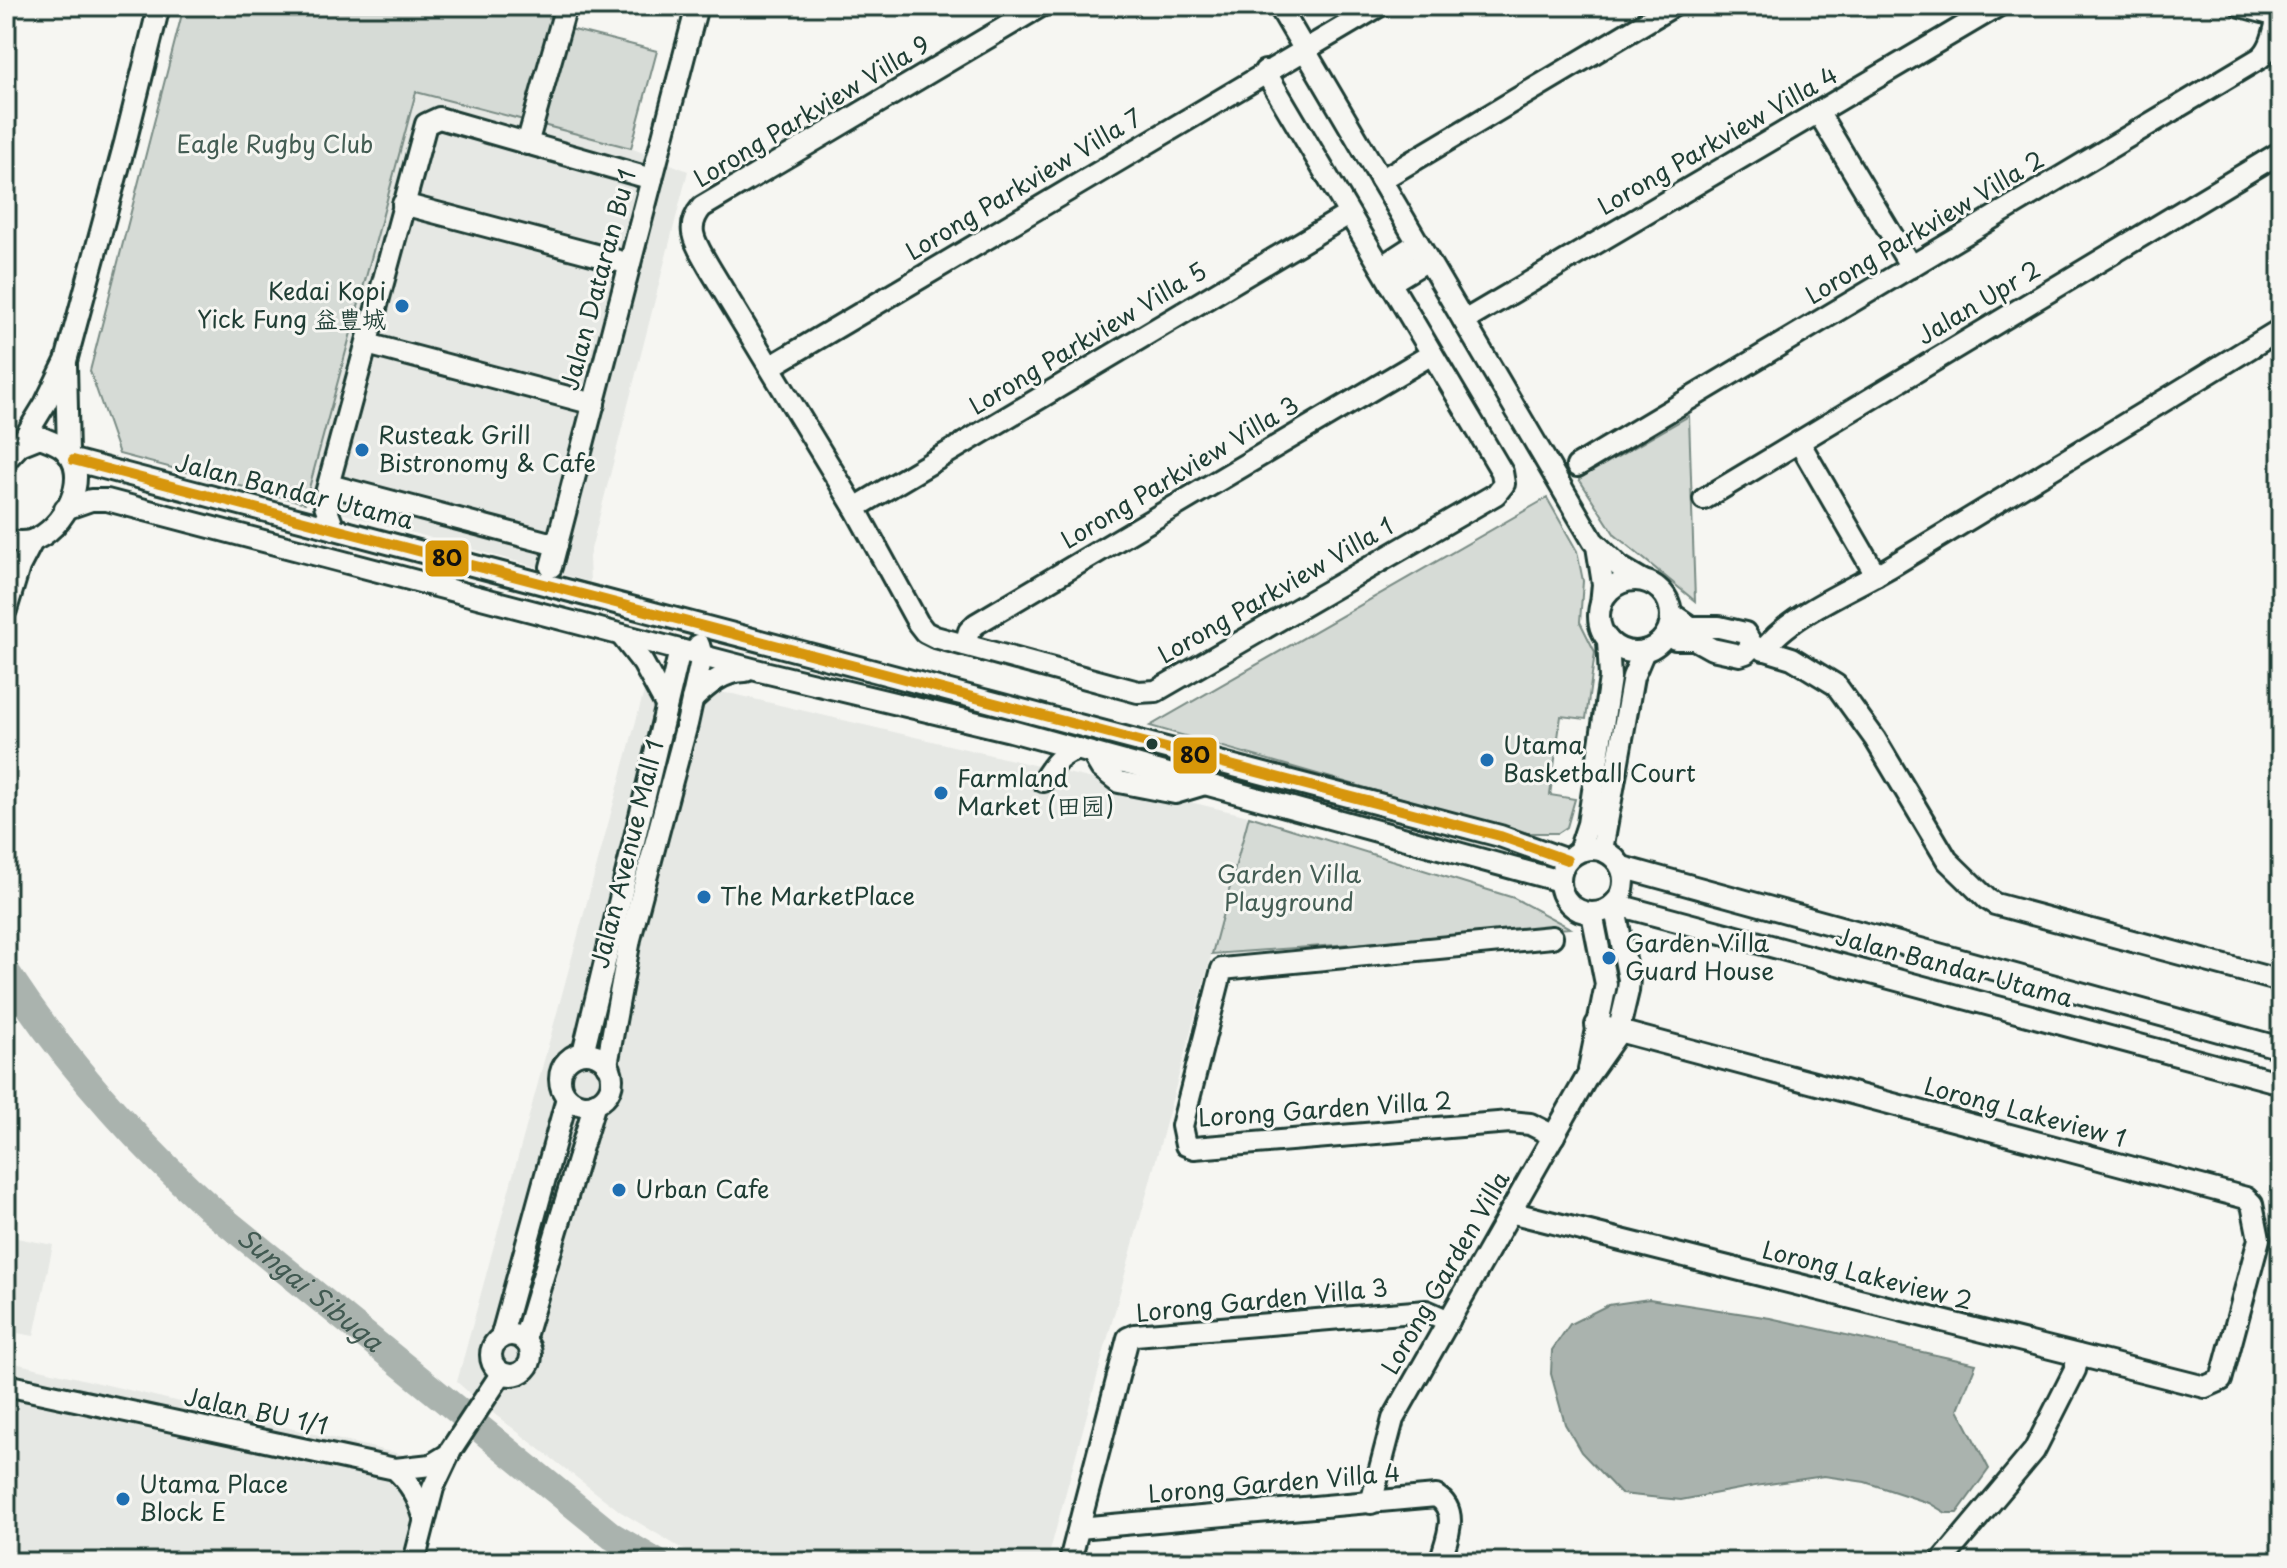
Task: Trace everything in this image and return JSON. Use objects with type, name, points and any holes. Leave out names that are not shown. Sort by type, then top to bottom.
[{"type":"street","points":[[13,452],[45,404],[66,361],[159,6]]},
{"type":"street","points":[[527,144],[566,6]]},
{"type":"street","name":"Jalan Dataran Bu 1","points":[[551,567],[697,6]]},
{"type":"street","name":"Lorong Parkview Villa 9","points":[[694,216],[716,198],[1041,6]]},
{"type":"street","points":[[693,649],[729,643],[756,650],[785,648],[1573,856],[1602,850],[1633,677],[1651,648],[1668,631],[1672,614],[1669,602],[1653,584],[1620,567],[1597,546],[1279,6]]},
{"type":"street","name":"Lorong Parkview Villa 7","points":[[770,367],[1379,6]]},
{"type":"street","points":[[1381,180],[1673,6]]},
{"type":"street","name":"Lorong Parkview Villa 4","points":[[1464,321],[1998,6]]},
{"type":"street","points":[[2241,6],[2280,17]]},
{"type":"street","name":"Lorong Parkview Villa 2","points":[[1577,466],[2260,58],[2266,54],[2280,17]]},
{"type":"street","name":"Lorong Parkview Villa 1","points":[[694,216],[691,231],[702,254],[855,508],[925,632],[1138,692],[1156,691],[1496,494],[1504,484],[1502,472],[1265,71]]},
{"type":"street","points":[[1818,112],[1911,267]]},
{"type":"street","points":[[334,529],[325,505],[329,485],[426,124],[439,118],[652,179]]},
{"type":"street","name":"Jalan Upr 2","points":[[1704,499],[2281,152]]},
{"type":"street","points":[[403,204],[630,264]]},
{"type":"street","name":"Lorong Parkview Villa 5","points":[[855,508],[1349,214]]},
{"type":"street","points":[[1385,275],[1423,251]]},
{"type":"street","points":[[1758,648],[1787,625],[1876,575],[2281,329]]},
{"type":"street","points":[[367,344],[594,404]]},
{"type":"street","name":"Lorong Parkview Villa 3","points":[[965,645],[969,631],[976,624],[1432,354]]},
{"type":"street","points":[[6,541],[18,543],[33,540],[54,526],[77,482],[71,457],[66,361]]},
{"type":"street","name":"Jalan Bandar Utama","points":[[13,452],[40,437],[63,448],[71,457],[785,648]]},
{"type":"street","points":[[1799,442],[1876,575]]},
{"type":"street","points":[[329,485],[557,545]]},
{"type":"street","points":[[65,509],[91,500],[107,500],[621,635],[693,649],[760,671],[1040,739],[1560,881]]},
{"type":"street","points":[[6,610],[19,567],[33,540]]},
{"type":"street","points":[[1597,546],[1603,584],[1599,618],[1608,640],[1610,678],[1588,824],[1560,881],[1562,891],[1573,907],[1592,913],[1614,904],[1624,887],[1622,867]]},
{"type":"street","points":[[525,579],[540,576],[551,567],[568,591]]},
{"type":"street","points":[[1601,606],[1605,596],[1621,583],[1642,580]]},
{"type":"street","points":[[610,602],[635,620],[683,632],[693,649]]},
{"type":"street","points":[[1672,614],[1704,637]]},
{"type":"street","points":[[1608,640],[1625,651],[1651,648],[1683,638],[1704,637],[1719,627],[1745,633],[1758,648],[1792,658],[1836,685],[1875,739],[1947,860],[1987,899],[2010,908],[2281,981]]},
{"type":"street","points":[[621,635],[643,663],[666,705]]},
{"type":"street","name":"Jalan Avenue Mall 1","points":[[607,1065],[630,939],[692,700],[693,649]]},
{"type":"street","name":"Jalan Avenue Mall 1","points":[[583,1053],[666,705],[693,649]]},
{"type":"street","points":[[692,700],[726,673],[760,671]]},
{"type":"street","points":[[1019,708],[1040,739]]},
{"type":"street","points":[[1043,781],[1067,752],[1085,751]]},
{"type":"street","name":"Jalan Bandar Utama","points":[[1602,850],[1616,858],[1622,867],[2281,1048]]},
{"type":"street","name":"Jalan Bandar Utama","points":[[1614,904],[2281,1083]]},
{"type":"street","name":"Lorong Garden Villa","points":[[1371,1503],[1393,1419],[1587,1077],[1618,1033],[1629,979],[1614,904]]},
{"type":"street","name":"Lorong Garden Villa","points":[[1587,1077],[1606,984],[1592,913]]},
{"type":"street","name":"Lorong Garden Villa 2","points":[[1552,937],[1222,969],[1182,1126],[1186,1145],[1194,1148],[1510,1122],[1530,1124],[1554,1136]]},
{"type":"street","name":"Lorong Lakeview 1","points":[[1596,1025],[2246,1198],[2252,1204],[2259,1239],[2221,1380],[2213,1386]]},
{"type":"street","points":[[524,1340],[595,1103],[610,1089],[611,1076],[607,1065],[597,1056],[583,1053],[568,1060],[560,1075],[562,1091],[567,1098],[580,1105],[595,1103]]},
{"type":"street","points":[[501,1338],[513,1335],[524,1340],[531,1352],[526,1369],[516,1375],[501,1374],[492,1365],[490,1353],[501,1338],[567,1098]]},
{"type":"street","name":"Lorong Lakeview 2","points":[[1510,1212],[2205,1387],[2213,1386]]},
{"type":"street","name":"Lorong Garden Villa 3","points":[[1079,1528],[1128,1338],[1426,1311],[1449,1321]]},
{"type":"street","points":[[1941,1562],[2034,1451],[2075,1370],[2078,1355]]},
{"type":"street","points":[[414,1562],[424,1517],[447,1458],[501,1374]]},
{"type":"street","name":"Jalan BU 1/1","points":[[6,1385],[401,1474]]},
{"type":"street","points":[[424,1517],[417,1497],[401,1474],[447,1458]]},
{"type":"street","name":"Lorong Garden Villa 4","points":[[1079,1528],[1436,1496],[1450,1508],[1451,1517],[1440,1562]]},
{"type":"street","points":[[1074,1562],[1071,1557],[1079,1528]]},
{"type":"shaded area","points":[[416,91],[631,148],[688,171],[589,557],[590,582],[305,503]]},
{"type":"shaded area","points":[[646,684],[733,694],[1249,816],[1047,1562],[704,1562],[621,1512],[457,1382]]},
{"type":"shaded area","points":[[6,1236],[53,1245],[34,1336],[6,1331]]},
{"type":"shaded area","points":[[1649,1299],[1770,1318],[1976,1364],[1958,1409],[1989,1469],[1957,1513],[1946,1513],[1929,1503],[1865,1482],[1824,1476],[1681,1500],[1621,1494],[1581,1452],[1565,1424],[1551,1374],[1552,1350],[1570,1324],[1608,1305]]},
{"type":"shaded area","points":[[6,1361],[408,1456],[433,1506],[419,1562],[6,1562]]},
{"type":"green space","name":"Eagle Rugby Club","points":[[184,6],[576,6],[570,29],[657,51],[631,148],[416,92],[305,503],[119,454],[90,371]]},
{"type":"green space","points":[[1689,416],[1695,601],[1615,535],[1579,479]]},
{"type":"green space","points":[[1547,498],[1577,551],[1583,581],[1580,622],[1595,652],[1586,719],[1561,716],[1550,795],[1575,799],[1567,827],[1558,833],[1523,833],[1150,726]]},
{"type":"green space","name":"Garden Villa Playground","points":[[1249,816],[1514,898],[1570,928],[1212,954]]},
{"type":"waterway","name":"Sungai Sibuga","points":[[6,972],[52,1037],[102,1099],[156,1157],[214,1212],[612,1536],[656,1562]]},
{"type":"transit line","name":"80","points":[[73,460],[1500,836],[1567,860]]},
{"type":"place","name":"Kedai Kopi Yick Fung 益豊城","points":[[402,306]]},
{"type":"place","name":"Rusteak Grill Bistronomy & Cafe","points":[[362,450]]},
{"type":"place","name":"Utama Basketball Court","points":[[1487,760]]},
{"type":"place","name":"Farmland Market (田园)","points":[[941,793]]},
{"type":"place","name":"The MarketPlace","points":[[704,897]]},
{"type":"place","name":"Garden Villa Guard House","points":[[1609,958]]},
{"type":"place","name":"Urban Cafe","points":[[619,1190]]},
{"type":"place","name":"Utama Place Block E","points":[[123,1499]]}]
